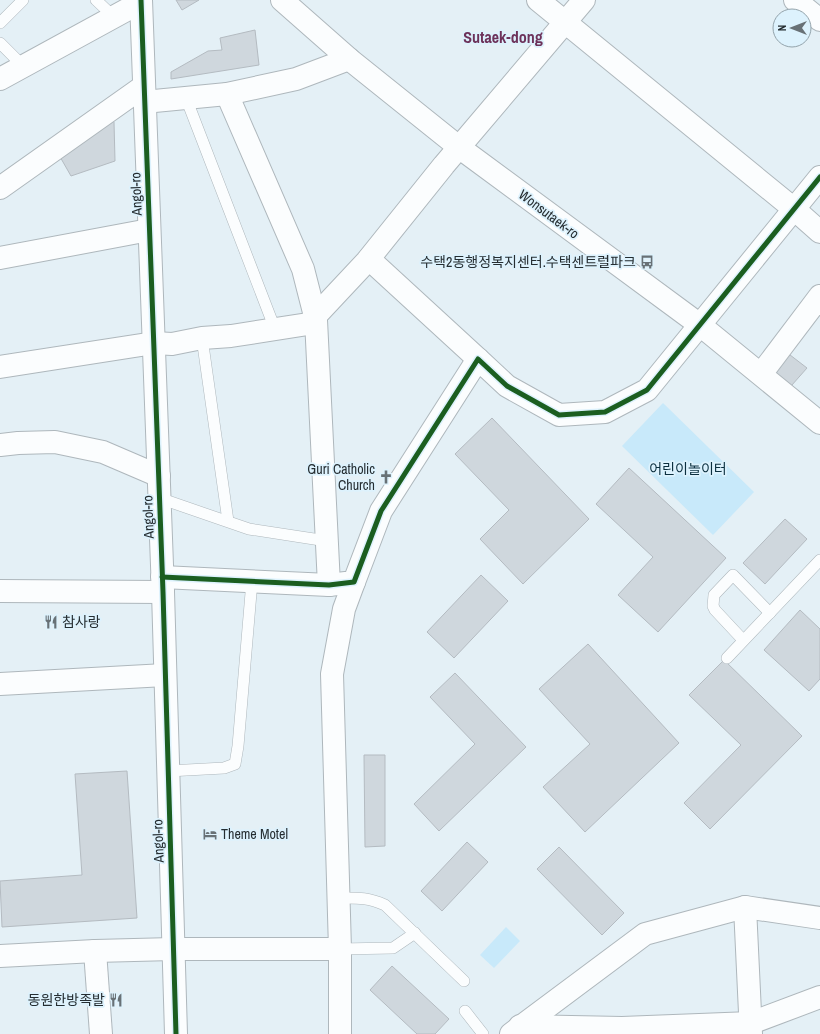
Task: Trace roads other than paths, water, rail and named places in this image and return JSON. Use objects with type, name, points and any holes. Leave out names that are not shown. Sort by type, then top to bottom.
[{"type":"street","name":"Wonsutaek-ro","points":[[282,0],[349,59],[460,148],[700,325],[820,422]]},
{"type":"street","points":[[538,0],[794,209],[820,232]]},
{"type":"street","points":[[0,367],[154,343],[172,344],[202,338],[231,336],[308,324],[369,259],[444,165],[460,148],[584,0]]},
{"type":"street","points":[[795,0],[820,20]]},
{"type":"street","points":[[0,79],[141,1]]},
{"type":"street","name":"Angol-ro","points":[[141,1],[154,343],[176,1034]]},
{"type":"street","points":[[0,188],[144,94],[186,98],[227,94],[296,79],[349,59]]},
{"type":"street","points":[[227,94],[303,269],[315,316],[329,585]]},
{"type":"street","points":[[369,259],[507,386],[559,415],[604,412],[647,390],[820,177]]},
{"type":"street","points":[[0,258],[149,230]]},
{"type":"street","points":[[761,374],[820,296]]},
{"type":"street","points":[[340,1034],[340,949],[332,674],[344,609],[381,511],[478,359]]},
{"type":"street","points":[[0,445],[55,442],[103,452],[158,476]]},
{"type":"street","points":[[0,591],[252,581],[329,585],[354,582]]},
{"type":"street","points":[[0,684],[165,675]]},
{"type":"street","points":[[745,907],[751,1028]]},
{"type":"street","points":[[515,1030],[645,934],[745,907],[820,918]]},
{"type":"street","points":[[0,956],[173,949],[340,949]]},
{"type":"street","points":[[95,951],[100,1034]]},
{"type":"street","points":[[515,1030],[751,1028],[820,997]]},
{"type":"lane","points":[[0,23],[23,0]]},
{"type":"lane","points":[[96,0],[114,17]]},
{"type":"lane","points":[[0,43],[23,66]]},
{"type":"lane","points":[[186,98],[275,329]]},
{"type":"lane","points":[[202,338],[228,521]]},
{"type":"lane","points":[[159,498],[249,529],[327,541]]},
{"type":"lane","points":[[727,658],[820,560]]},
{"type":"lane","points":[[743,640],[715,610],[713,601],[714,595],[733,575],[770,613]]},
{"type":"lane","points":[[168,771],[224,768],[235,764],[238,746],[252,581]]},
{"type":"lane","points":[[338,898],[372,899],[385,905],[464,981]]},
{"type":"lane","points":[[340,949],[393,948],[415,933]]},
{"type":"lane","points":[[465,1011],[483,1034]]},
{"type":"place","name":"수택2동행정복지센터.수택센트럴파크","points":[[647,262]]},
{"type":"place","name":"Guri Catholic Church","points":[[386,477]]},
{"type":"place","name":"참사랑","points":[[51,622]]},
{"type":"place","name":"Theme Motel","points":[[210,834]]},
{"type":"place","name":"동원한방족발","points":[[116,1000]]},
{"type":"district","name":"Sutaek-dong","points":[[503,37]]},
{"type":"park label","name":"어린이놀이터","points":[[688,469]]}]
